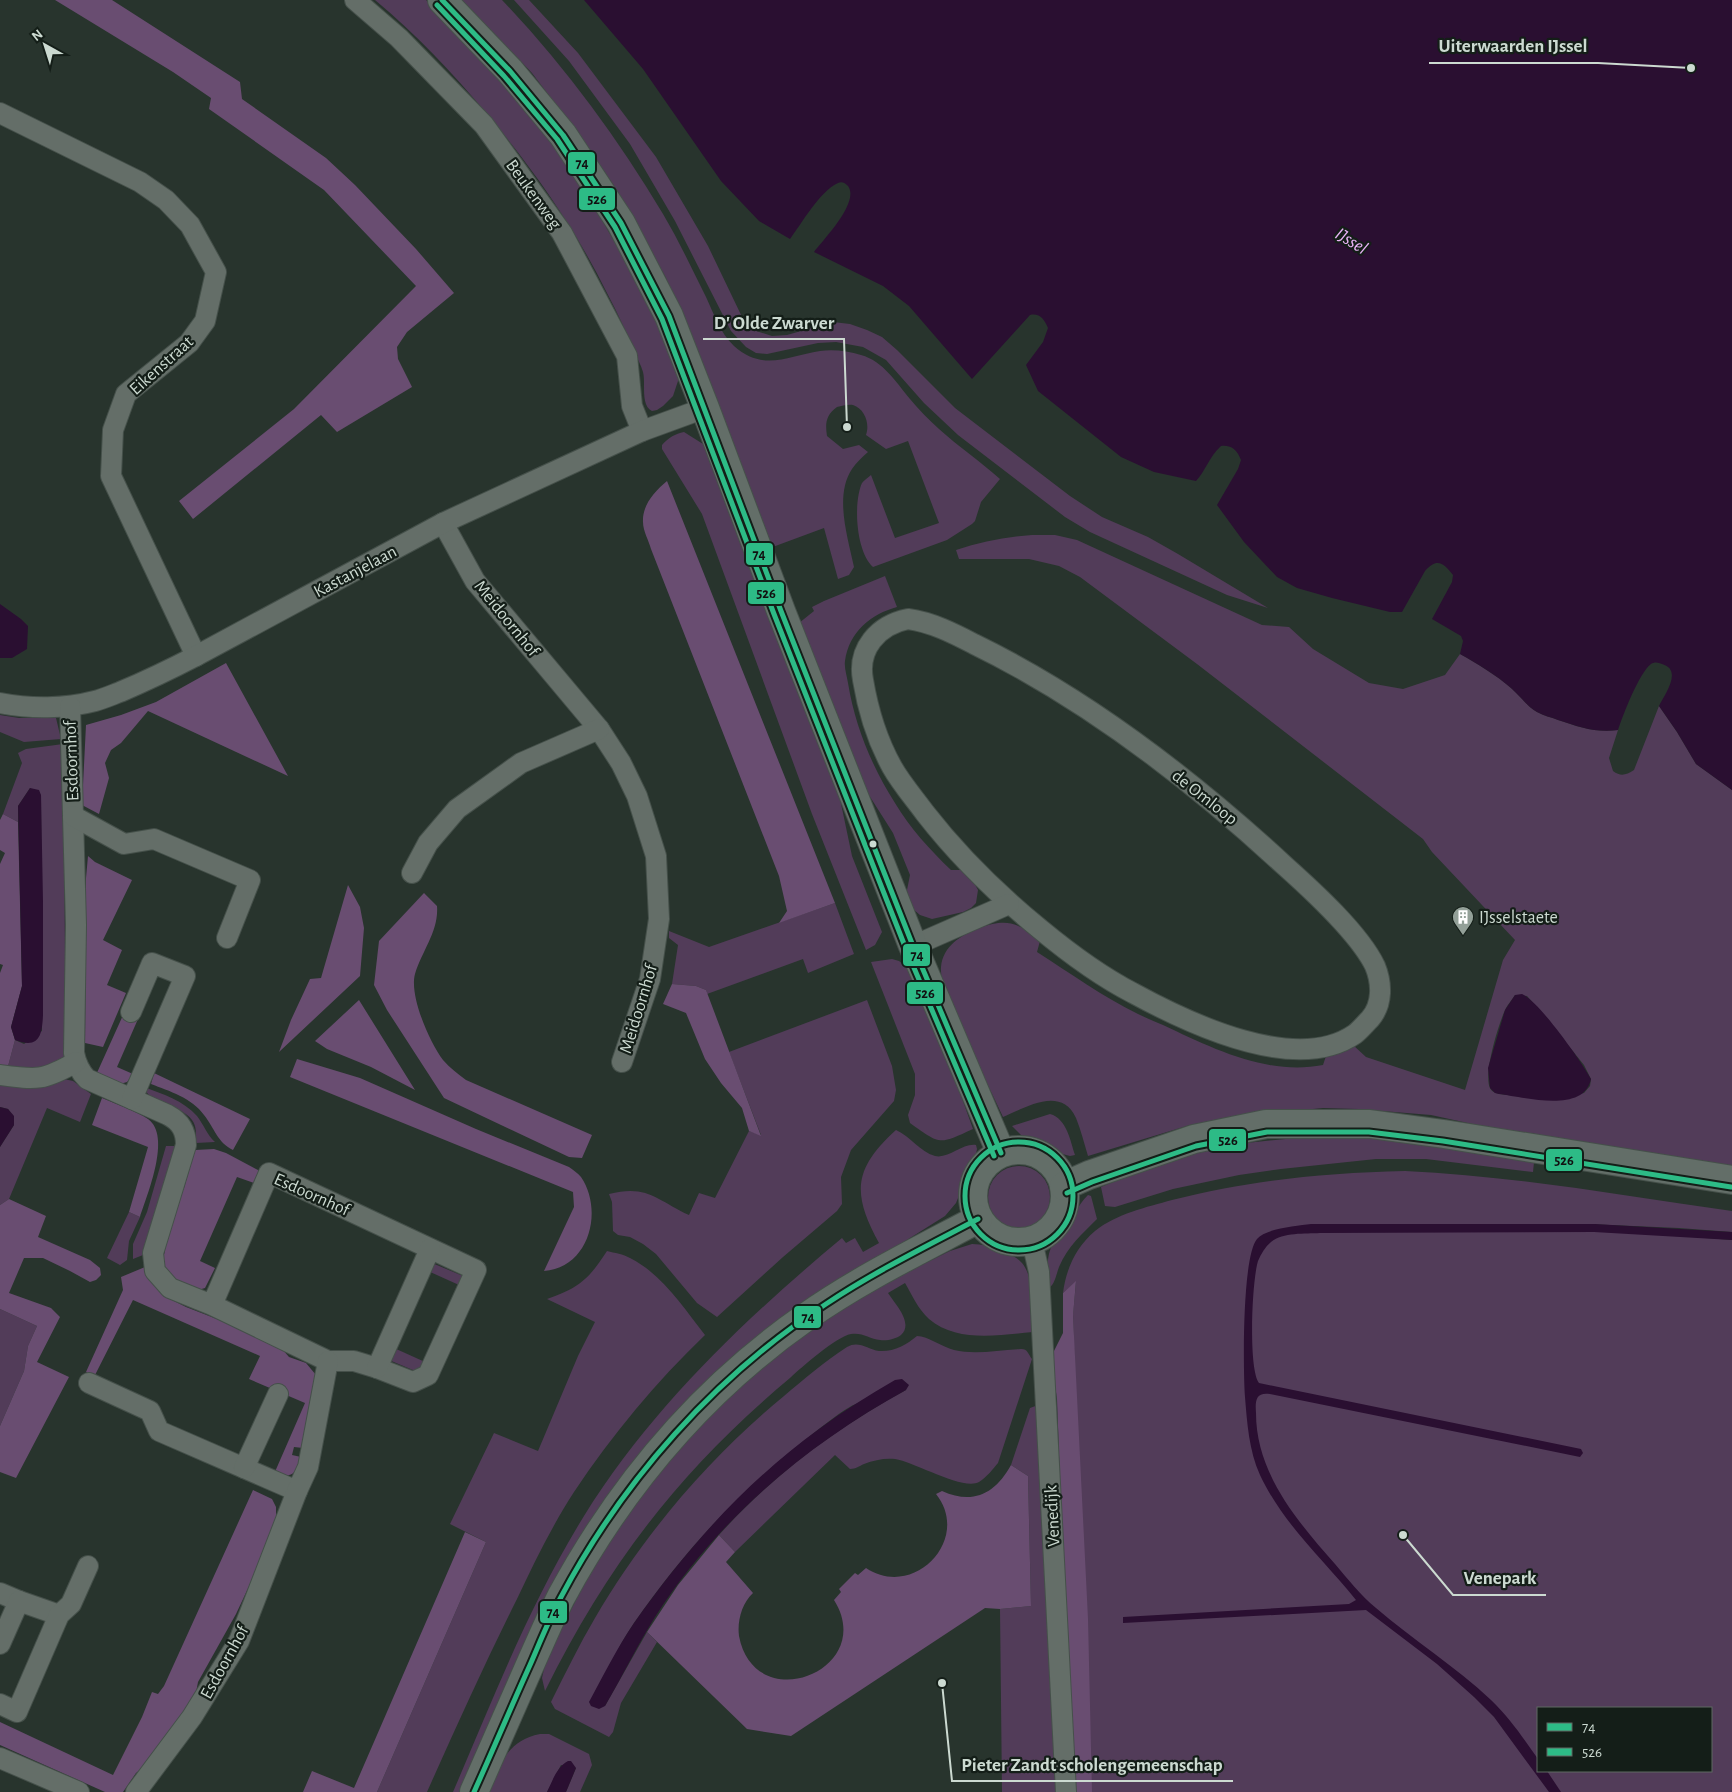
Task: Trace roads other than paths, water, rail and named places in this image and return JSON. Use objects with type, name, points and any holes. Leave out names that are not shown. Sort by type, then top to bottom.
[{"type":"main road","points":[[442,0],[510,70],[562,135],[621,223],[669,316],[781,611],[913,946],[1001,1153]]},
{"type":"main road","points":[[1064,1186],[1089,1175],[1194,1139],[1266,1124],[1370,1124],[1732,1180]]},
{"type":"main road","points":[[1012,1150],[1025,1150],[1038,1154],[1050,1161],[1060,1172],[1064,1186],[1066,1200],[1063,1215],[1054,1228],[1043,1237],[1032,1241],[1013,1243],[998,1238],[986,1229],[978,1218],[973,1201],[973,1188],[978,1175],[986,1164],[1001,1153],[1012,1150]]},
{"type":"main road","points":[[474,1792],[560,1599],[584,1555],[610,1515],[668,1440],[734,1374],[806,1316],[845,1291],[978,1218]]},
{"type":"street","name":"Beukenweg","points":[[355,0],[399,38],[484,125],[562,234],[627,356],[632,406],[642,431]]},
{"type":"street","name":"Eikenstraat","points":[[0,113],[140,182],[166,200],[190,225],[216,272],[205,321],[190,343],[126,394],[113,430],[111,476],[196,656]]},
{"type":"street","name":"Kastanjelaan","points":[[0,702],[21,707],[70,706],[96,701],[164,673],[443,523],[642,431],[705,408]]},
{"type":"street","name":"Meidoornhof","points":[[443,523],[475,581],[599,729],[621,763],[637,796],[656,856],[659,920],[650,978],[622,1062]]},
{"type":"street","name":"de Omloop","points":[[908,619],[920,620],[948,631],[1035,675],[1114,728],[1212,801],[1298,878],[1361,944],[1373,964],[1381,983],[1375,1013],[1353,1036],[1327,1046],[1307,1049],[1267,1046],[1241,1040],[1175,1015],[1119,986],[1071,954],[1009,904],[943,836],[892,768],[879,739],[870,714],[861,671],[862,662],[869,644],[875,635],[898,621],[908,619]]},
{"type":"street","name":"Esdoornhof","points":[[70,706],[76,925],[74,1052],[76,1062],[87,1079],[175,1119],[182,1126],[186,1134],[186,1146],[153,1253],[155,1271],[170,1288],[212,1305],[328,1360],[354,1361],[413,1382],[428,1375],[476,1270],[269,1173],[212,1305]]},
{"type":"street","points":[[412,872],[428,843],[457,809],[521,762],[599,729]]},
{"type":"street","name":"Esdoornhof","points":[[73,816],[124,844],[154,840],[250,880],[227,938]]},
{"type":"street","points":[[913,946],[1009,904]]},
{"type":"street","points":[[131,1012],[152,963],[185,976],[132,1099]]},
{"type":"street","points":[[0,1075],[28,1079],[40,1078],[55,1074],[76,1062]]},
{"type":"street","name":"Venedijk","points":[[1032,1241],[1039,1272],[1066,1792]]},
{"type":"street","points":[[377,1368],[430,1249]]},
{"type":"street","name":"Esdoornhof","points":[[136,1792],[192,1717],[239,1641],[308,1467],[328,1360]]},
{"type":"street","points":[[89,1383],[150,1412],[159,1431],[297,1491]]},
{"type":"street","points":[[244,1468],[278,1394]]},
{"type":"street","points":[[0,1704],[17,1712],[59,1615],[72,1604],[88,1566]]},
{"type":"street","points":[[0,1593],[59,1615]]},
{"type":"street","points":[[0,1644],[19,1601]]},
{"type":"street","points":[[0,1758],[79,1792]]},
{"type":"water","name":"IJssel","points":[[584,0],[1732,0],[1732,790],[1696,764],[1659,706],[1671,683],[1672,677],[1668,667],[1662,664],[1656,662],[1651,664],[1641,676],[1618,730],[1602,731],[1588,729],[1537,712],[1511,688],[1460,654],[1463,641],[1461,636],[1432,619],[1452,582],[1453,575],[1447,567],[1440,563],[1433,564],[1425,571],[1402,612],[1390,612],[1332,598],[1297,588],[1277,577],[1244,542],[1217,505],[1238,469],[1241,460],[1238,453],[1231,447],[1221,446],[1196,481],[1154,472],[1121,457],[1038,391],[1026,365],[1043,342],[1048,328],[1039,316],[1030,315],[972,379],[909,306],[883,286],[814,252],[845,210],[850,193],[848,186],[839,182],[831,187],[812,208],[790,239],[759,221],[721,181],[643,69]]},
{"type":"water","points":[[0,604],[28,626],[27,649],[12,658],[0,658]]},
{"type":"water","points":[[30,788],[39,790],[41,795],[43,1015],[42,1029],[38,1039],[29,1043],[15,1040],[11,1027],[22,986],[18,806]]},
{"type":"water","points":[[1522,994],[1538,1007],[1548,1019],[1579,1059],[1591,1079],[1586,1090],[1577,1097],[1552,1101],[1537,1100],[1495,1093],[1490,1088],[1488,1068],[1505,1010],[1515,995]]},
{"type":"water","points":[[0,1107],[8,1109],[14,1116],[14,1125],[0,1147]]},
{"type":"water","points":[[1311,1224],[1595,1224],[1732,1232],[1732,1240],[1594,1232],[1301,1234],[1288,1235],[1271,1242],[1258,1261],[1254,1286],[1252,1343],[1253,1360],[1259,1383],[1581,1449],[1583,1453],[1580,1457],[1270,1394],[1262,1394],[1256,1401],[1258,1435],[1263,1456],[1281,1495],[1307,1531],[1354,1587],[1370,1603],[1463,1676],[1498,1707],[1537,1758],[1537,1772],[1548,1772],[1561,1792],[1549,1792],[1494,1717],[1474,1697],[1437,1664],[1366,1610],[1123,1623],[1123,1617],[1349,1604],[1356,1600],[1304,1540],[1269,1493],[1256,1466],[1251,1446],[1244,1383],[1246,1290],[1249,1267],[1252,1250],[1257,1239],[1267,1232]]},
{"type":"water","points":[[902,1379],[909,1385],[906,1390],[833,1435],[799,1460],[735,1517],[706,1548],[679,1582],[655,1617],[605,1706],[599,1709],[591,1706],[589,1702],[634,1623],[696,1543],[719,1518],[767,1471],[819,1429],[876,1391],[895,1380]]},
{"type":"water","points":[[568,1761],[571,1761],[576,1768],[566,1792],[547,1792],[558,1771]]},
{"type":"place","name":"Uiterwaarden IJssel","points":[[1691,68]]},
{"type":"place","name":"D' Olde Zwarver","points":[[847,427]]},
{"type":"place","name":"IJsselstaete","points":[[1463,936]]},
{"type":"place","name":"Venepark","points":[[1403,1535]]},
{"type":"place","name":"Pieter Zandt scholengemeenschap","points":[[942,1683]]}]
